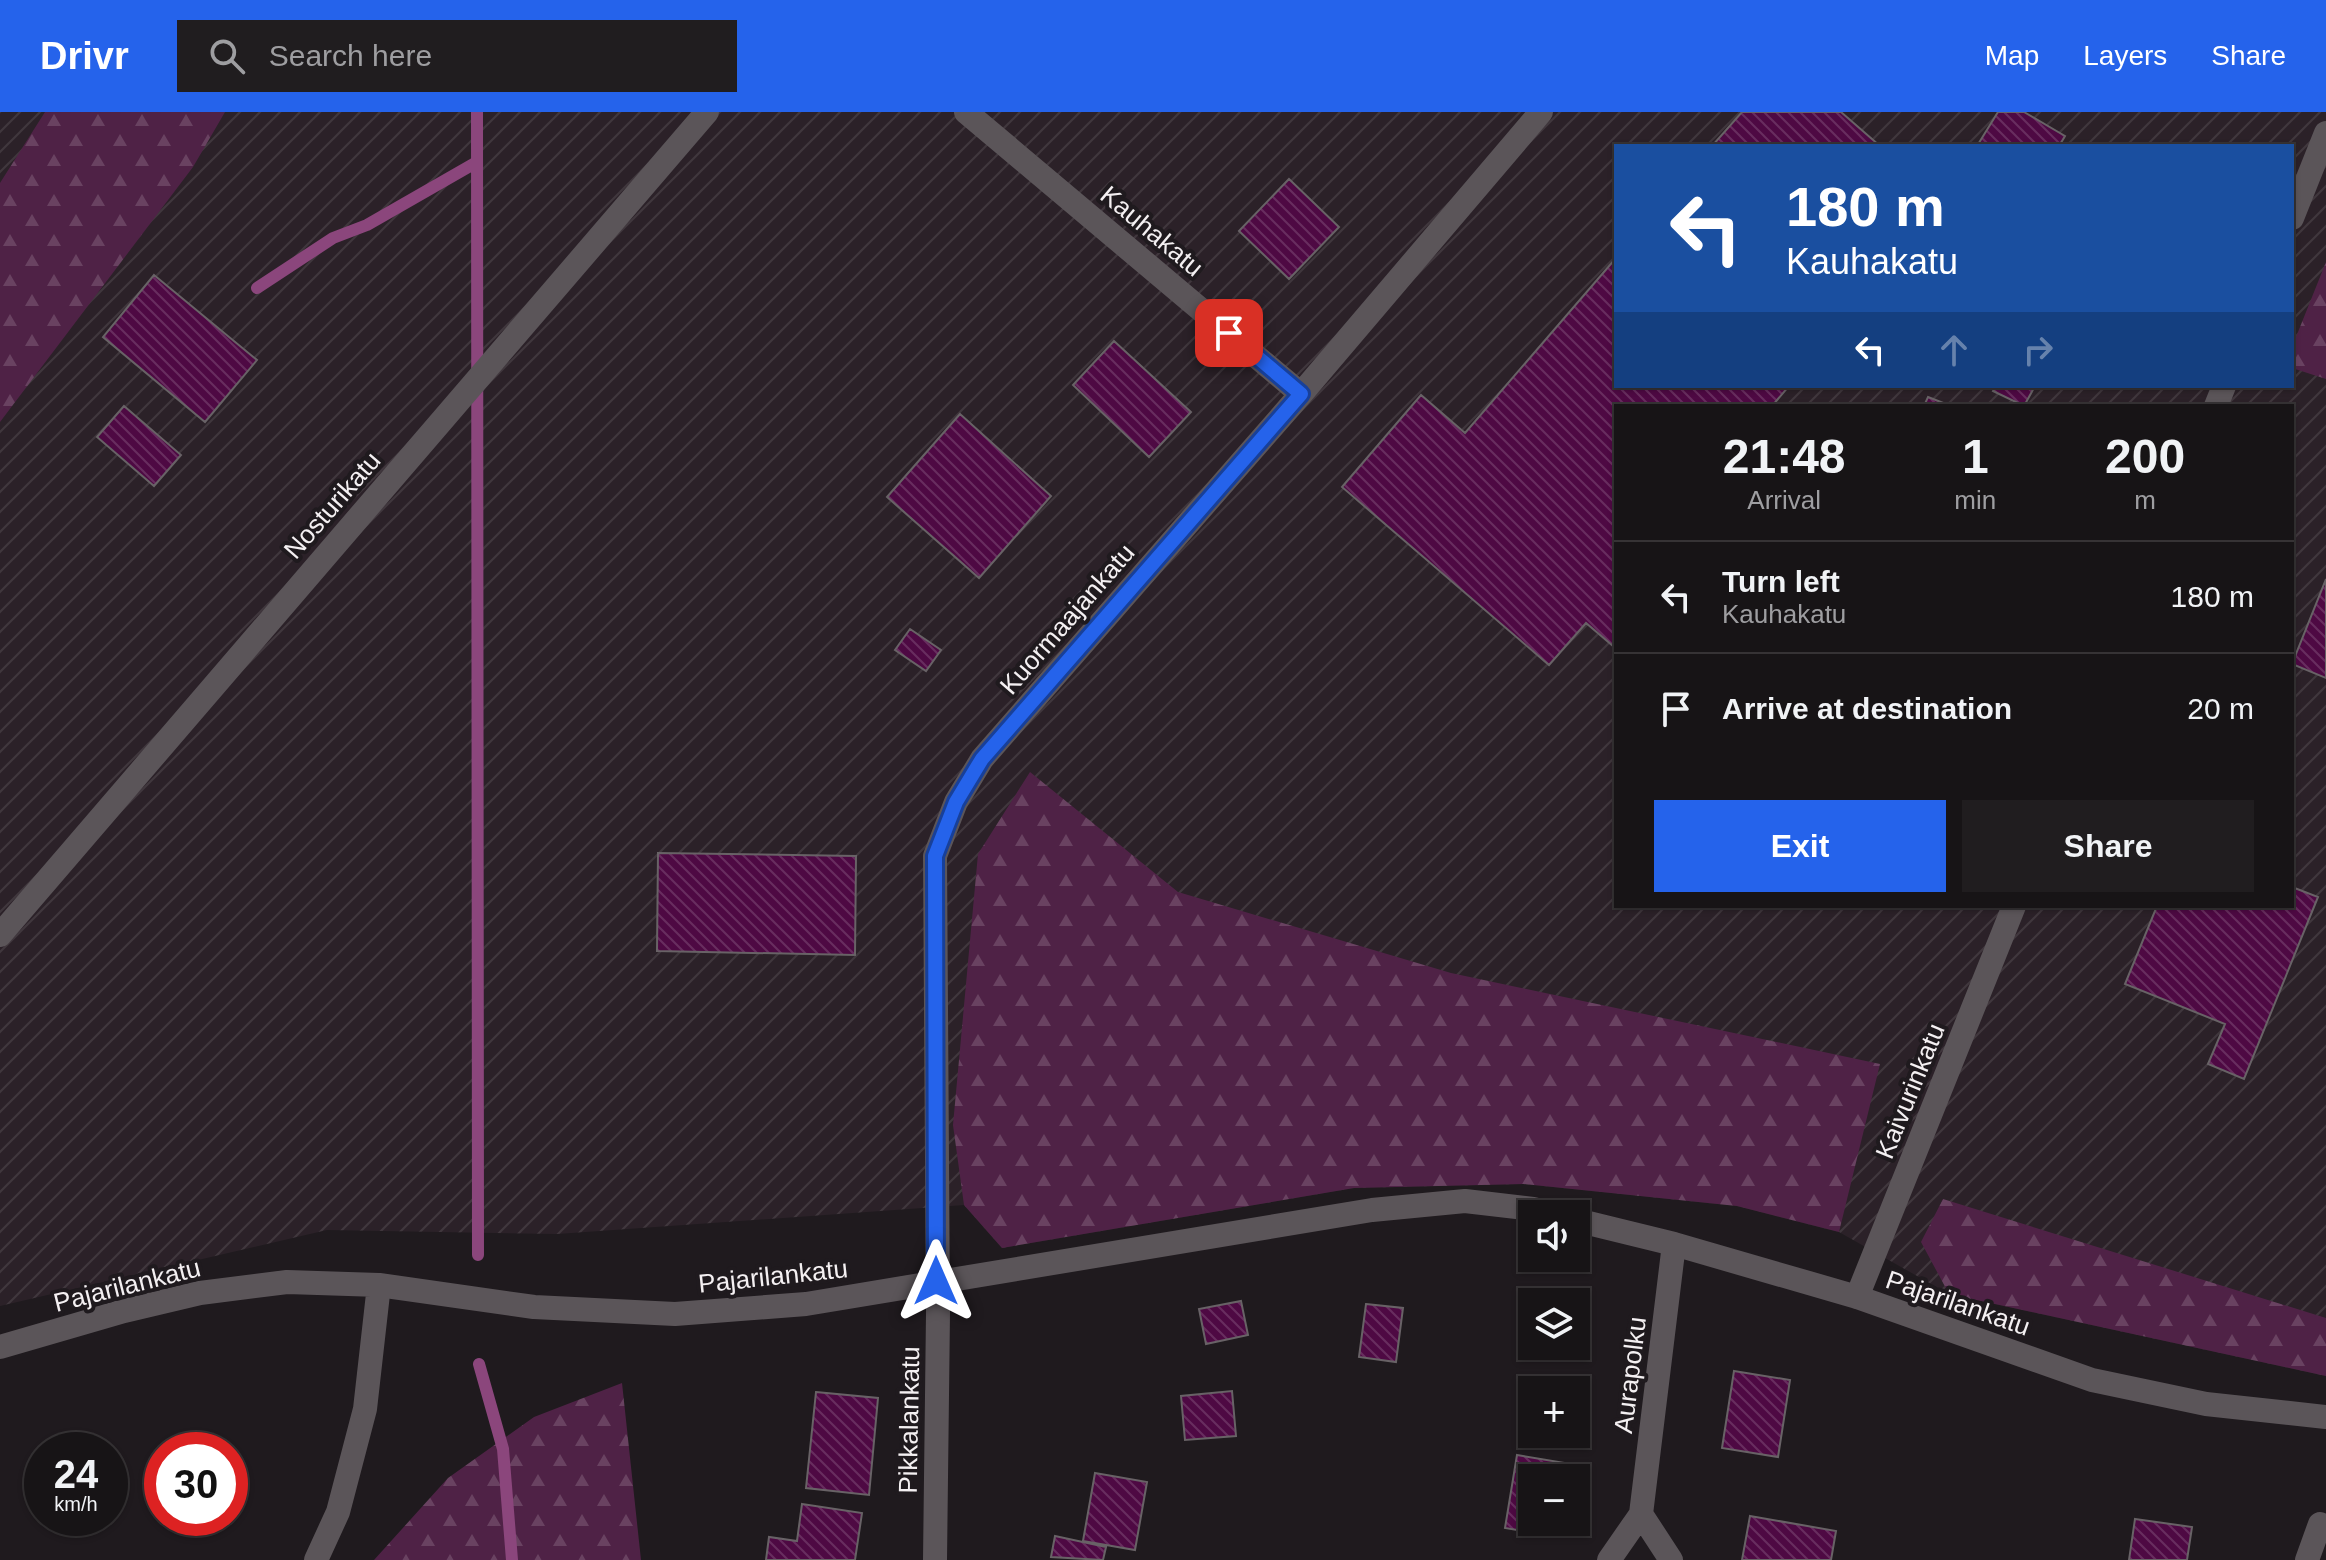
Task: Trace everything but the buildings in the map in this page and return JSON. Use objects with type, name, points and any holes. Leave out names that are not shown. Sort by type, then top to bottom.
[{"type":"street","name":"Nosturikatu","points":[[0,935],[707,112]]},
{"type":"street","name":"Kauhakatu","points":[[966,112],[1301,394]]},
{"type":"street","name":"Kuormaajankatu","points":[[936,1281],[935,856],[956,802],[982,759],[1301,394],[1541,112]]},
{"type":"street","points":[[2294,213],[2326,133]]},
{"type":"street","name":"Kaivurinkatu","points":[[1857,1297],[2013,908]]},
{"type":"street","name":"Pajarilankatu","points":[[0,1347],[124,1311],[200,1293],[287,1282],[379,1285],[534,1307],[675,1314],[806,1304],[1372,1210],[1465,1201],[1518,1207]]},
{"type":"street","name":"Pajarilankatu","points":[[1590,1223],[1674,1244],[1857,1297],[2092,1380],[2206,1404],[2325,1423]]},
{"type":"street","name":"Aurapolku","points":[[1609,1560],[1641,1514],[1674,1244]]},
{"type":"street","name":"Pikkalankatu","points":[[935,1560],[936,1281]]},
{"type":"street","points":[[316,1560],[338,1512],[365,1409],[379,1285]]},
{"type":"street","points":[[1641,1514],[1671,1560]]},
{"type":"street","points":[[2307,1560],[2324,1520]]},
{"type":"shaded area","points":[[0,112],[2326,112],[2326,1376],[1949,1294],[1839,1232],[1737,1206],[1523,1184],[1354,1188],[1002,1248],[964,1205],[557,1234],[327,1230],[0,1306]]},
{"type":"green space","points":[[45,112],[225,112],[193,167],[0,422],[0,183]]},
{"type":"green space","points":[[2326,262],[2326,379],[2294,369],[2294,342]]},
{"type":"green space","points":[[1030,772],[1178,892],[1451,973],[1880,1064],[1839,1232],[1737,1206],[1523,1184],[1354,1188],[1002,1248],[964,1205],[953,1125],[978,854]]},
{"type":"green space","points":[[1943,1199],[2326,1318],[2326,1376],[1949,1294],[1921,1242]]},
{"type":"green space","points":[[622,1383],[641,1560],[374,1560],[448,1478],[534,1417]]},
{"type":"waterway","points":[[477,112],[478,1255]]},
{"type":"waterway","points":[[257,288],[333,238],[367,225],[477,162]]},
{"type":"waterway","points":[[479,1364],[503,1449],[512,1560]]},
{"type":"route","points":[[936,1281],[935,856],[956,802],[982,759],[1301,394],[1229,333]]}]
